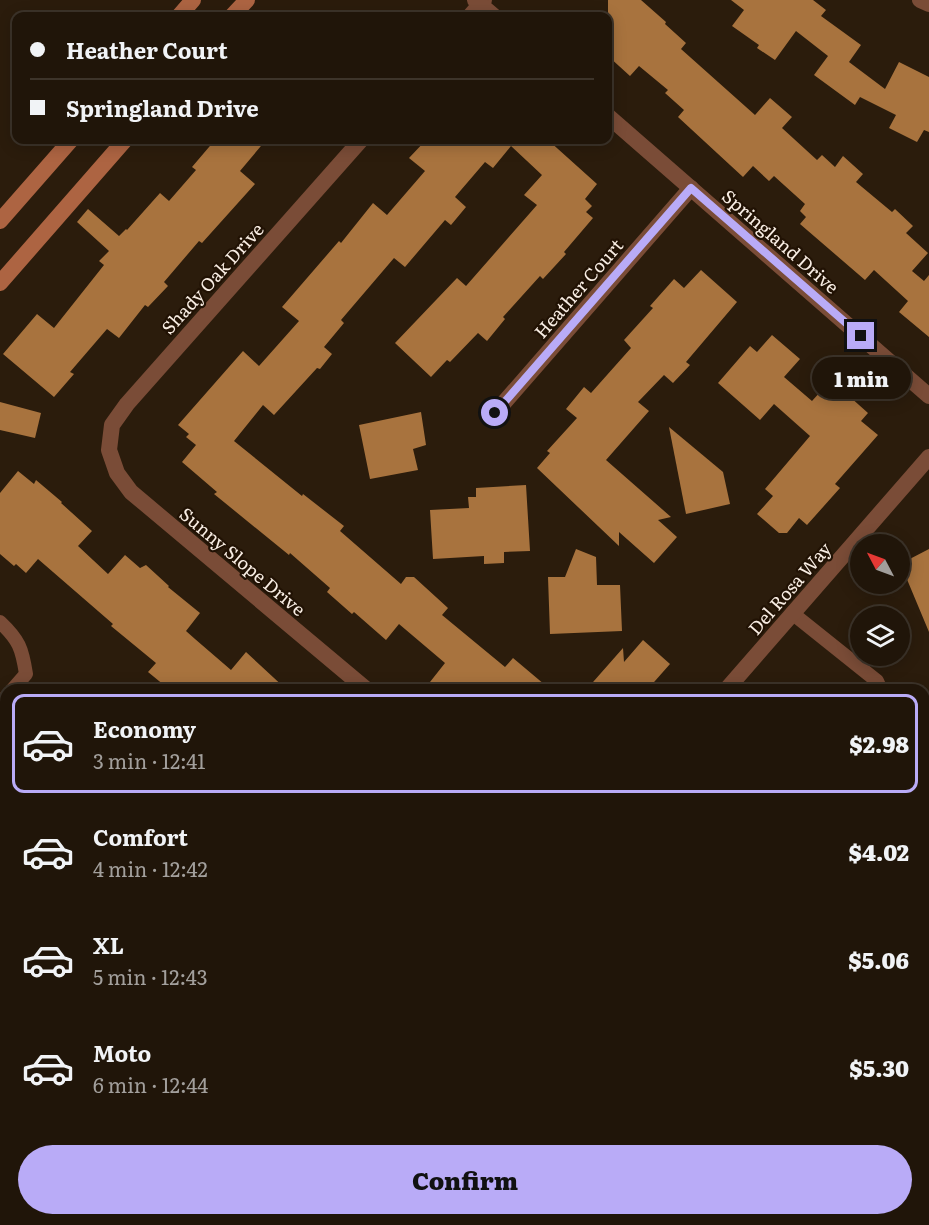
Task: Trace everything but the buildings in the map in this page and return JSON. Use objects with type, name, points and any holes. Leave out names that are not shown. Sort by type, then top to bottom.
[{"type":"main road","points":[[182,12],[193,0]]},
{"type":"main road","points":[[236,12],[247,0]]},
{"type":"main road","points":[[0,221],[67,144]]},
{"type":"main road","points":[[0,283],[122,144]]},
{"type":"street","points":[[920,0],[929,4]]},
{"type":"street","name":"Springland Drive","points":[[612,119],[929,396]]},
{"type":"street","name":"Shady Oak Drive","points":[[109,450],[112,425],[127,404],[357,144]]},
{"type":"street","name":"Heather Court","points":[[495,413],[691,188]]},
{"type":"street","name":"Sunny Slope Drive","points":[[109,450],[117,473],[131,492],[360,684]]},
{"type":"street","name":"Del Rosa Way","points":[[731,684],[929,457]]},
{"type":"lane","points":[[792,614],[878,684]]},
{"type":"lane","points":[[0,622],[15,636],[23,654],[26,674],[17,684]]},
{"type":"route","points":[[495,413],[691,188],[861,336]]}]
